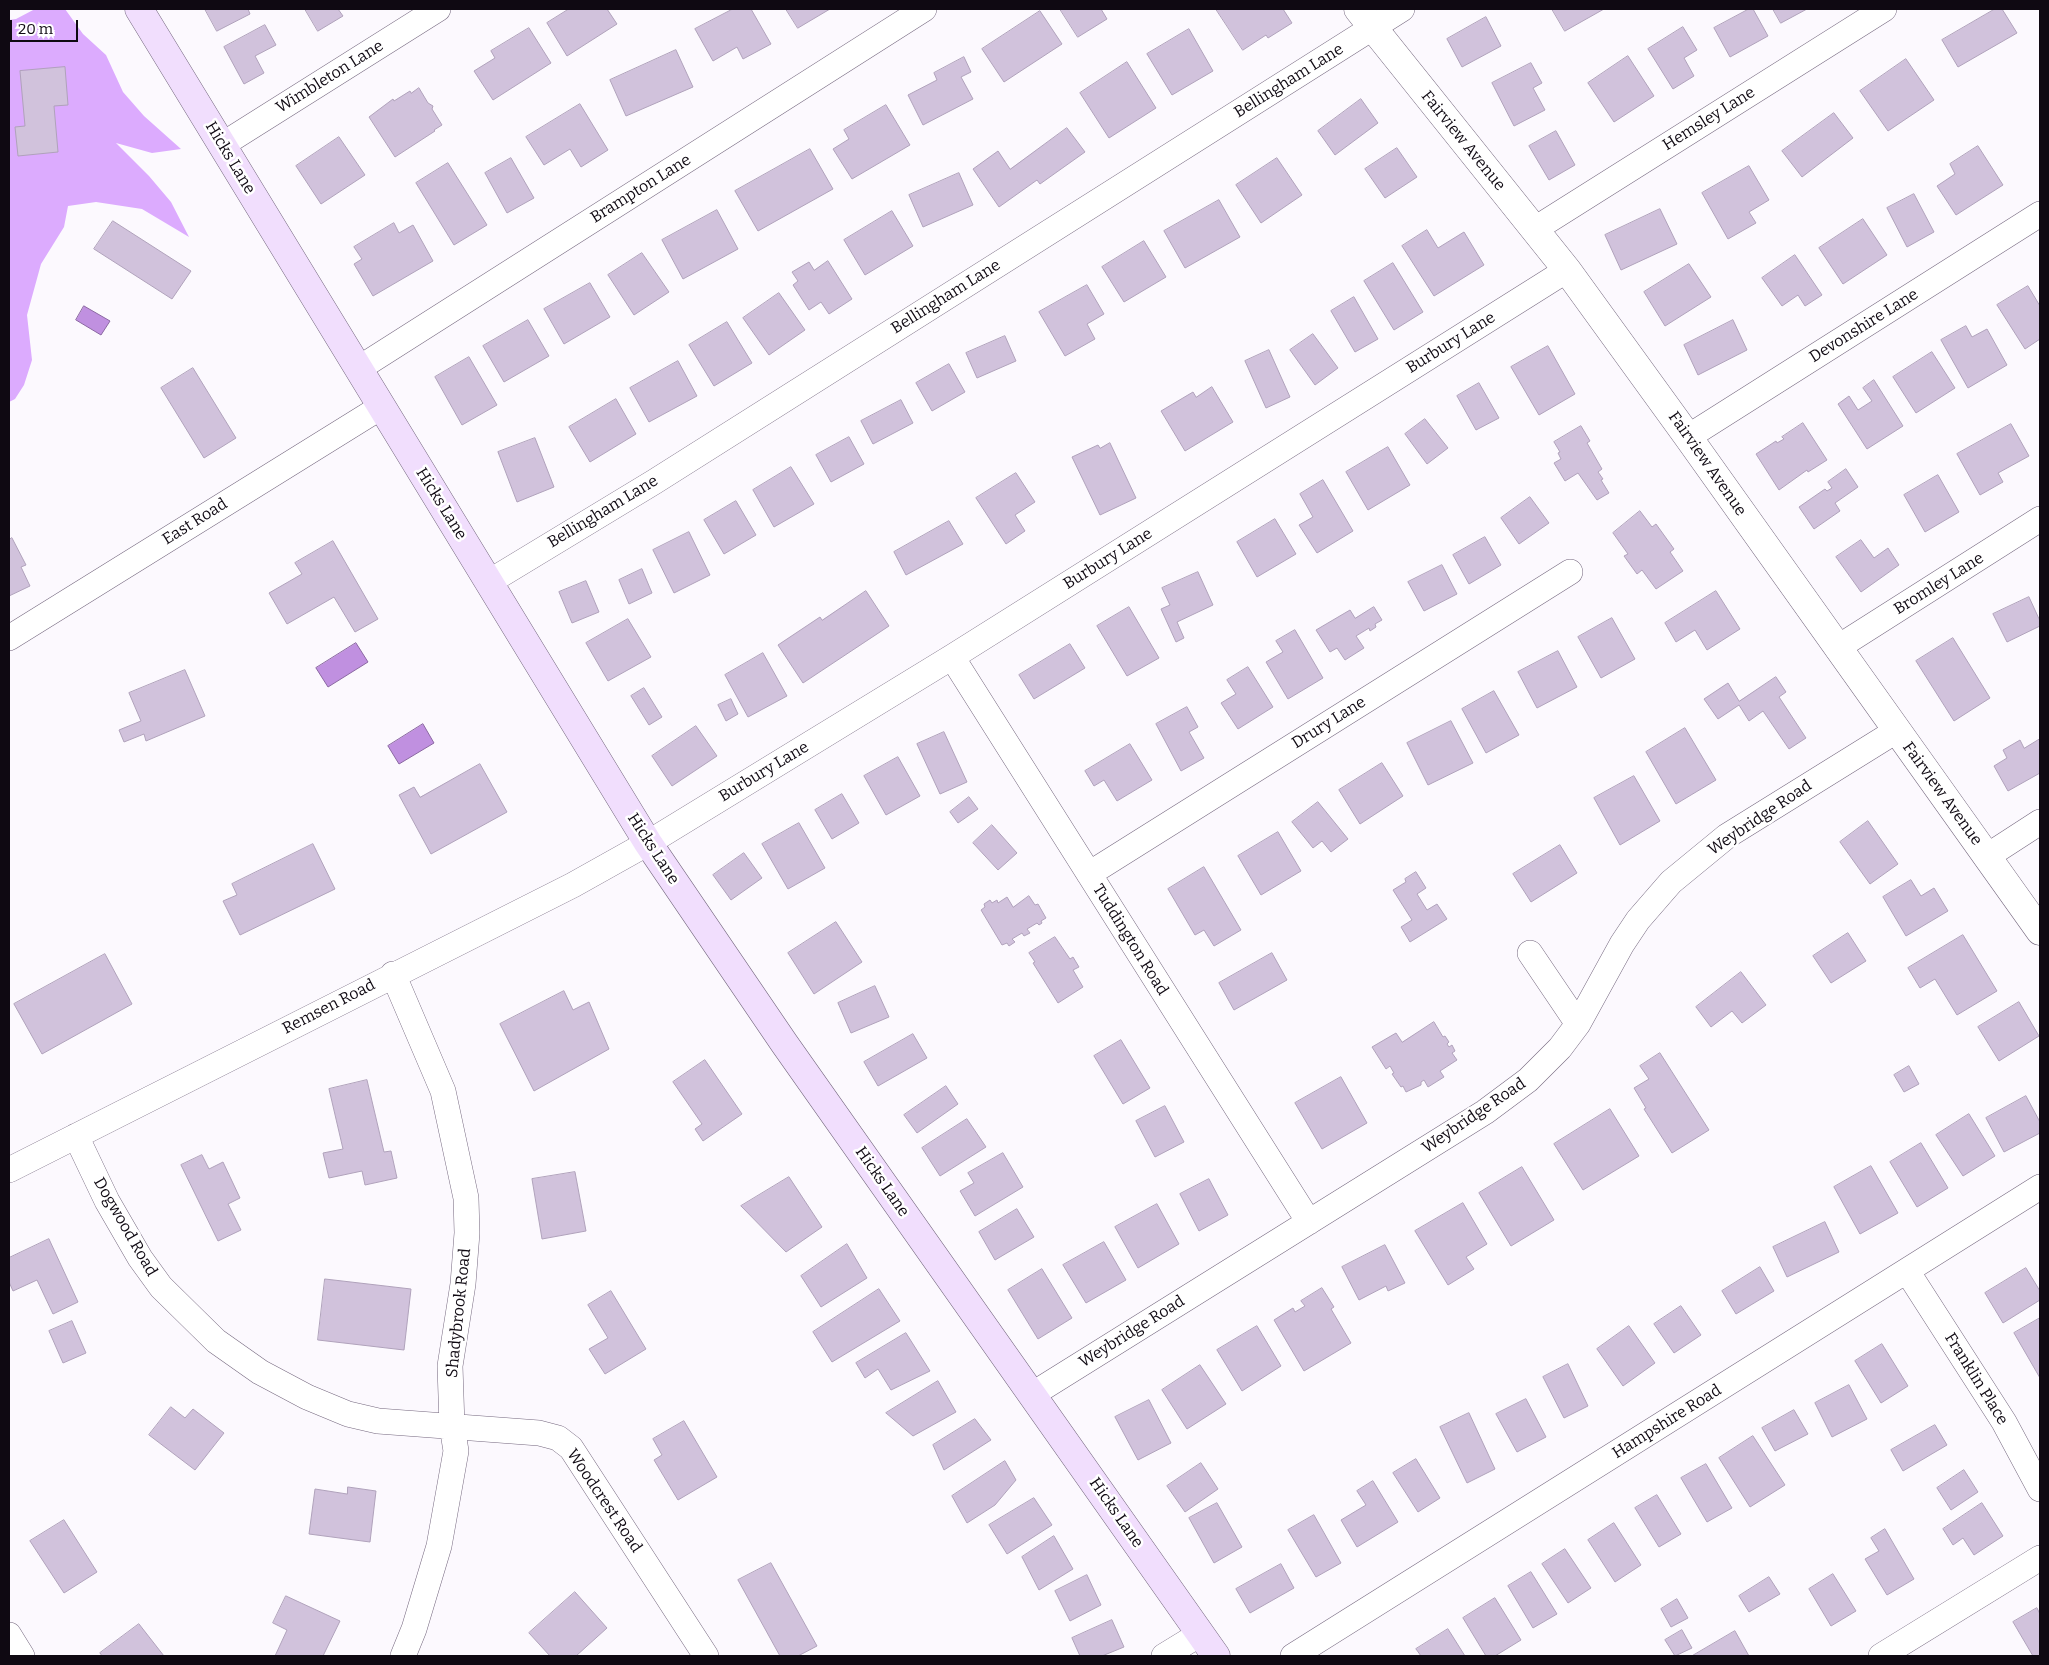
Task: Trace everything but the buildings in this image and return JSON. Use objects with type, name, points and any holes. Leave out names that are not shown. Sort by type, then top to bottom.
[{"type":"main road","name":"Hicks Lane","points":[[139,9],[648,843],[784,1044],[1033,1394],[1216,1656]]},
{"type":"street","name":"Wimbleton Lane","points":[[222,145],[438,9]]},
{"type":"street","name":"Brampton Lane","points":[[358,369],[924,9]]},
{"type":"street","name":"Bellingham Lane","points":[[489,582],[654,482],[1365,18],[1402,9]]},
{"type":"street","name":"Hemsley Lane","points":[[1535,230],[1884,9]]},
{"type":"street","name":"Fairview Avenue","points":[[1365,18],[1567,270],[2040,932]]},
{"type":"street","name":"Devonshire Lane","points":[[1688,437],[2040,214]]},
{"type":"street","name":"Burbury Lane","points":[[648,843],[952,657],[1567,270]]},
{"type":"street","name":"East Road","points":[[9,638],[381,407]]},
{"type":"street","name":"Bromley Lane","points":[[1838,648],[2040,519]]},
{"type":"street","name":"Drury Lane","points":[[1089,874],[1570,572]]},
{"type":"street","name":"Tuddington Road","points":[[952,657],[1309,1222]]},
{"type":"street","name":"Weybridge Road","points":[[1033,1394],[1485,1112],[1528,1080],[1560,1048],[1578,1024],[1622,944],[1638,920],[1671,882],[1727,836],[1896,730]]},
{"type":"street","points":[[1986,856],[2040,822]]},
{"type":"street","name":"Remsen Road","points":[[9,1170],[394,974],[574,885],[648,843]]},
{"type":"street","points":[[1530,953],[1578,1024]]},
{"type":"street","name":"Shadybrook Road","points":[[394,974],[443,1091],[466,1198],[467,1233],[463,1284],[450,1366],[452,1426],[456,1451],[440,1546],[414,1629],[403,1656]]},
{"type":"street","name":"Dogwood Road","points":[[76,1136],[107,1201],[140,1258],[161,1287],[216,1340],[260,1372],[307,1397],[348,1414],[378,1420],[452,1426]]},
{"type":"street","name":"Hampshire Road","points":[[1293,1656],[2040,1187]]},
{"type":"street","name":"Franklin Place","points":[[1907,1271],[2004,1422],[2040,1489]]},
{"type":"street","name":"Woodcrest Road","points":[[452,1426],[539,1433],[558,1438],[571,1448],[706,1656]]},
{"type":"street","points":[[1881,1656],[2040,1558]]},
{"type":"street","points":[[1164,1656],[1200,1634]]},
{"type":"street","points":[[9,1635],[22,1656]]},
{"type":"shaded area","points":[[35,9],[65,9],[83,34],[106,55],[123,92],[144,116],[181,149],[152,153],[116,143],[149,176],[171,202],[189,237],[142,209],[96,202],[68,206],[64,227],[41,264],[27,315],[32,360],[24,385],[15,399],[9,402],[9,20],[16,19]]},
{"type":"shaded area","points":[[84,306],[110,321],[101,335],[76,320]]},
{"type":"shaded area","points":[[356,643],[368,662],[328,687],[316,668]]},
{"type":"shaded area","points":[[423,724],[434,743],[399,764],[388,746]]}]
